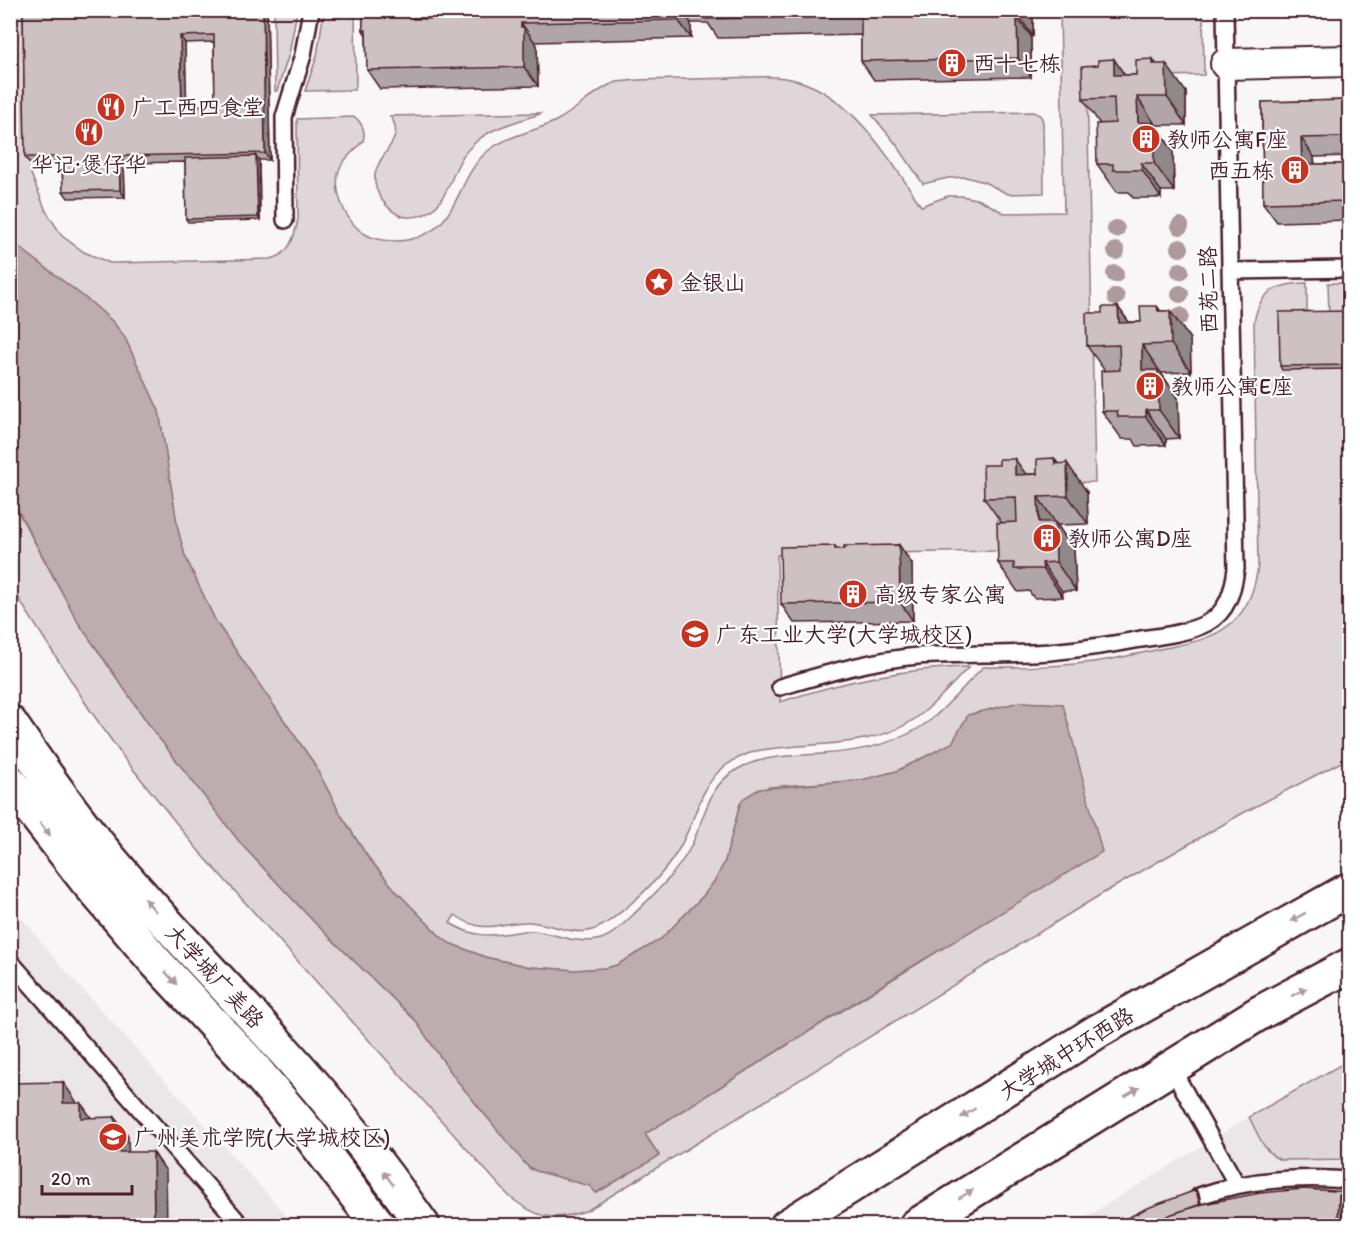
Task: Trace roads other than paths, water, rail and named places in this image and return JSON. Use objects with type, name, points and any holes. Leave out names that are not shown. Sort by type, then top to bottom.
[{"type":"main road","name":"大学城广美路","points":[[10,723],[58,792],[101,848],[325,1098],[423,1226]]},
{"type":"main road","name":"大学城广美路","points":[[10,782],[85,879],[154,960],[246,1059],[310,1134],[379,1226]]},
{"type":"main road","name":"大学城中环西路","points":[[787,1226],[1098,1031],[1350,889]]},
{"type":"main road","points":[[916,1226],[1261,1012],[1350,965]]},
{"type":"street","points":[[1226,64],[1350,62]]},
{"type":"lane","points":[[285,220],[284,117],[303,54],[310,10]]},
{"type":"lane","name":"西苑二路","points":[[780,687],[830,673],[915,656],[1049,652],[1093,648],[1195,628],[1213,619],[1224,608],[1232,591],[1236,569],[1225,10]]},
{"type":"lane","points":[[1230,271],[1350,269]]},
{"type":"lane","points":[[10,961],[242,1226]]},
{"type":"lane","points":[[1171,1067],[1237,1185]]},
{"type":"lane","points":[[1200,1196],[1237,1185],[1296,1179],[1350,1180]]},
{"type":"place","name":"西十七栋","points":[[952,63]]},
{"type":"place","name":"广工西四食堂","points":[[111,107]]},
{"type":"place","name":"华记·煲仔华","points":[[89,132]]},
{"type":"place","name":"教师公寓F座","points":[[1146,139]]},
{"type":"place","name":"西五栋","points":[[1295,170]]},
{"type":"place","name":"金银山","points":[[659,282]]},
{"type":"place","name":"教师公寓E座","points":[[1150,386]]},
{"type":"place","name":"教师公寓D座","points":[[1047,538]]},
{"type":"place","name":"高级专家公寓","points":[[853,594]]},
{"type":"place","name":"广东工业大学(大学城校区)","points":[[695,634]]},
{"type":"place","name":"广州美术学院(大学城校区)","points":[[113,1137]]}]
